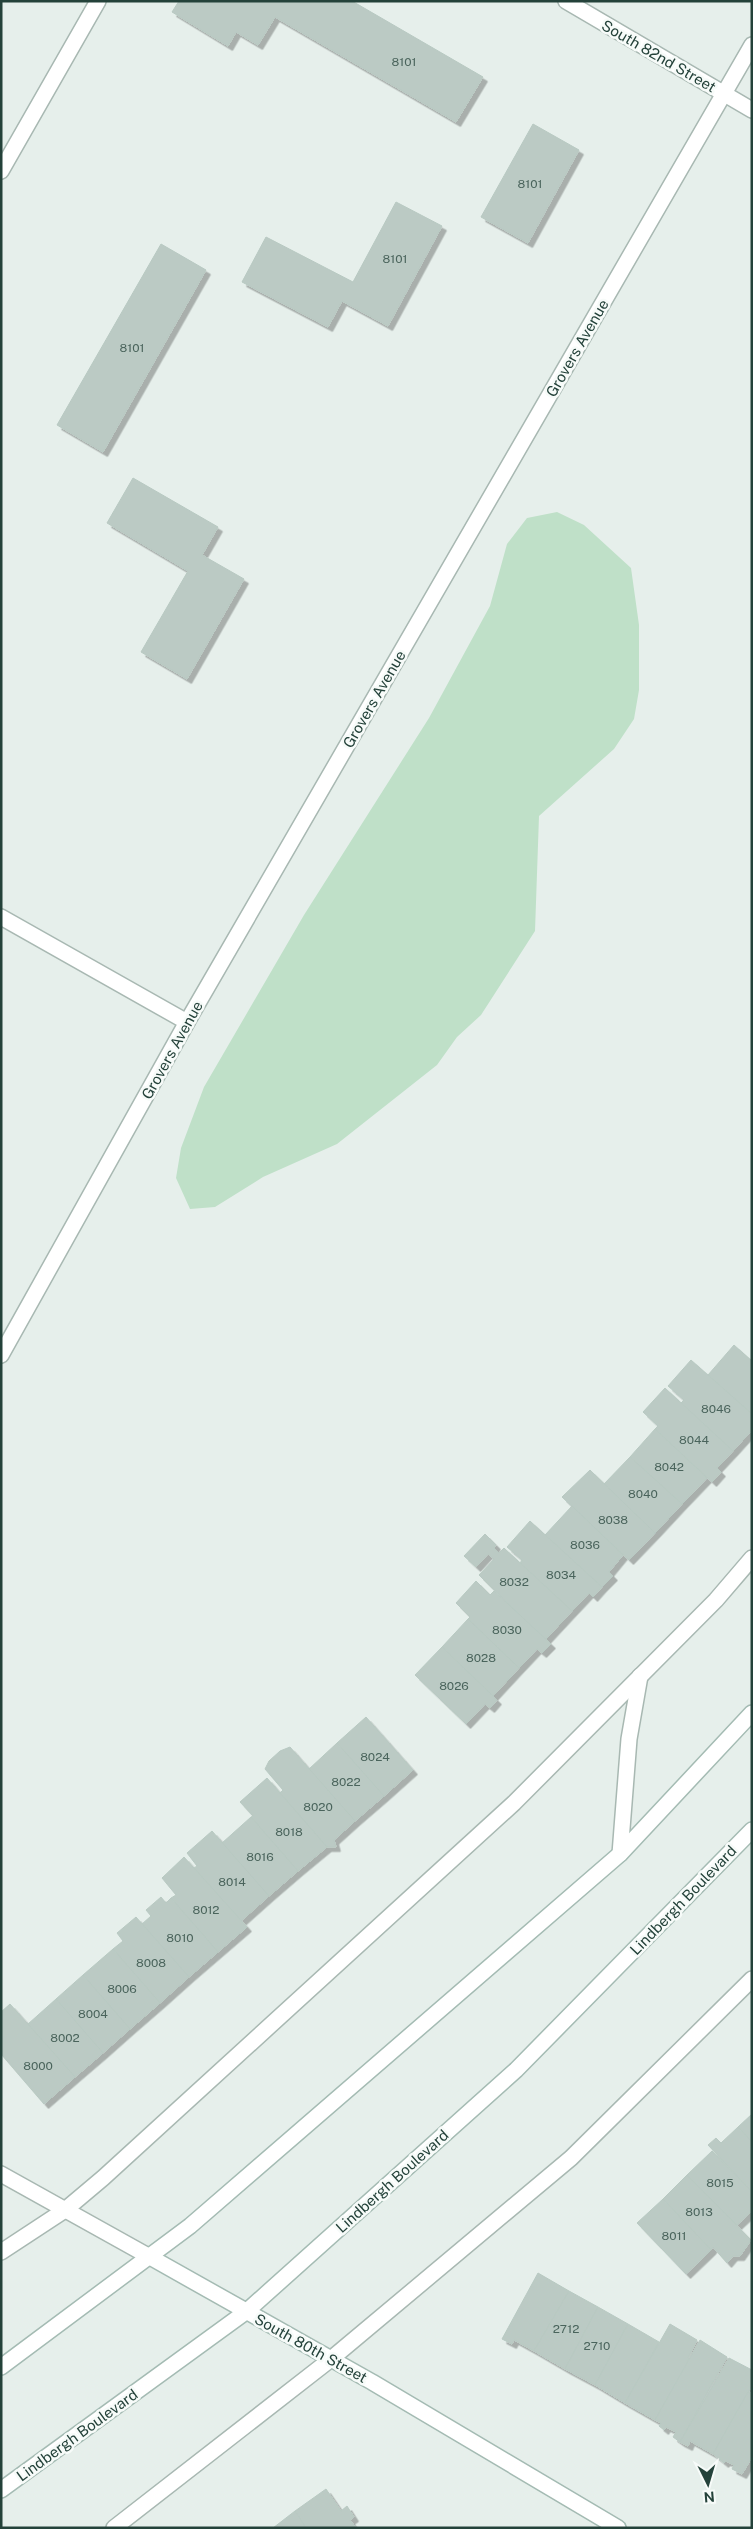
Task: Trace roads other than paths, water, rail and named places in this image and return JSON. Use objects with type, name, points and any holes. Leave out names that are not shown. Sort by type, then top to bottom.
[{"type":"street","points":[[1,171],[98,1]]},
{"type":"street","name":"South 82nd Street","points":[[566,1],[752,110]]},
{"type":"street","name":"Grovers Avenue","points":[[1,1355],[187,1022],[752,45]]},
{"type":"street","points":[[1,917],[187,1022]]},
{"type":"street","points":[[1,2252],[65,2210],[103,2178],[506,1809],[716,1600],[752,1558]]},
{"type":"street","points":[[620,1854],[629,1739],[640,1676]]},
{"type":"street","points":[[1,2367],[190,2226],[620,1854],[752,1713]]},
{"type":"street","name":"Lindbergh Boulevard","points":[[1,2490],[246,2311],[516,2070],[751,1832]]},
{"type":"street","points":[[114,2528],[331,2359],[570,2158],[752,1979]]},
{"type":"street","name":"South 80th Street","points":[[1,2174],[331,2359],[618,2528]]}]
